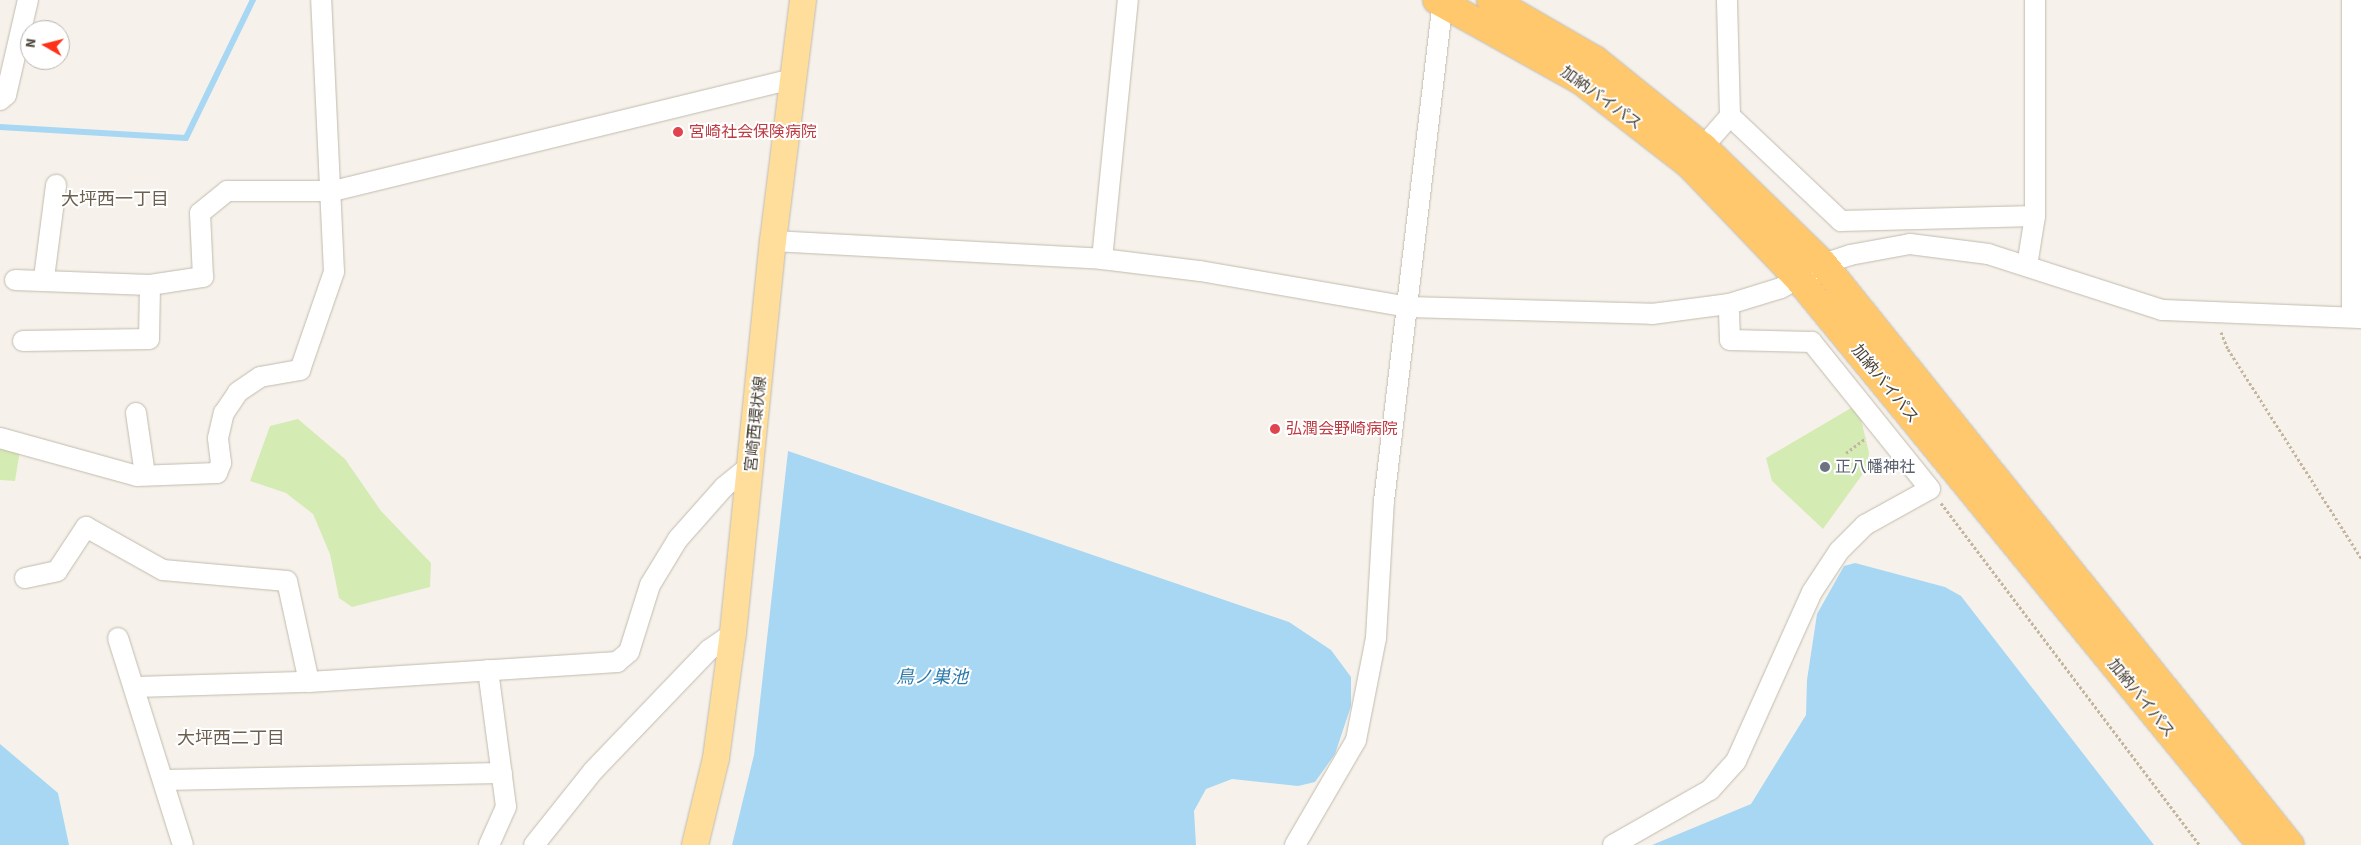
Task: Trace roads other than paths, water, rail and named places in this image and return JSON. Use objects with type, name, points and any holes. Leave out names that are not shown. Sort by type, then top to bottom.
[{"type":"highway","name":"加納バイパス","points":[[1491,0],[1595,60],[1703,147],[1824,264],[2290,845]]},
{"type":"highway","name":"加納バイパス","points":[[1441,1],[1590,87],[1689,164],[1798,278],[2262,845]]},
{"type":"main road","name":"宮崎西環状線","points":[[695,845],[716,758],[732,633],[752,464],[773,241],[795,78],[803,0]]},
{"type":"street","points":[[0,100],[6,95],[28,0]]},
{"type":"street","points":[[0,438],[145,475],[217,473],[221,462],[218,438],[224,413],[238,392],[260,377],[300,370],[334,272],[333,191],[325,124],[321,0]]},
{"type":"street","points":[[1102,259],[1128,0]]},
{"type":"street","points":[[1703,147],[1730,116],[1727,0]]},
{"type":"street","points":[[2027,266],[2035,216],[2035,0]]},
{"type":"street","points":[[773,241],[1102,259],[1200,271],[1408,308],[1652,314],[1729,304],[1781,288],[1824,264],[1910,244],[1950,246],[2027,266],[2162,310],[2214,315],[2357,318],[2352,0]]},
{"type":"street","points":[[1295,845],[1356,740],[1376,638],[1384,501],[1408,308],[1441,1]]},
{"type":"street","points":[[15,280],[44,278],[150,285],[203,277],[200,213],[227,191],[333,191],[795,78]]},
{"type":"street","points":[[1730,116],[1841,221],[2035,216]]},
{"type":"street","points":[[44,278],[56,185]]},
{"type":"street","points":[[23,341],[149,338],[150,285]]},
{"type":"street","points":[[1613,845],[1710,790],[1736,761],[1812,592],[1839,551],[1865,525],[1930,489],[1812,342],[1730,340],[1729,304]]},
{"type":"street","points":[[136,413],[145,475]]},
{"type":"street","points":[[136,687],[309,682],[617,662],[629,652],[650,585],[678,539],[724,487],[752,464]]},
{"type":"street","points":[[25,578],[57,571],[86,526],[163,570],[287,581],[309,682]]},
{"type":"street","points":[[534,845],[593,771],[709,650],[732,633]]},
{"type":"street","points":[[118,638],[136,687],[183,845]]},
{"type":"street","points":[[488,670],[506,807],[489,845]]},
{"type":"street","points":[[164,780],[502,773]]},
{"type":"water","name":"鳥ノ巣池","points":[[788,451],[1289,622],[1331,650],[1351,677],[1351,706],[1335,754],[1315,782],[1298,786],[1232,779],[1206,789],[1194,811],[1196,845],[732,845],[754,755]]},
{"type":"water","points":[[1855,563],[1945,587],[1961,596],[2154,845],[1652,845],[1751,804],[1806,715],[1807,680],[1817,614],[1844,566]]},
{"type":"water","points":[[0,744],[58,793],[69,845],[0,845]]},
{"type":"waterway","points":[[0,127],[186,138],[253,0]]},
{"type":"place","name":"宮崎社会保険病院","points":[[678,132]]},
{"type":"place","name":"弘潤会野崎病院","points":[[1275,429]]},
{"type":"place","name":"正八幡神社","points":[[1825,467]]},
{"type":"district","name":"大坪西一丁目","points":[[115,200]]},
{"type":"district","name":"大坪西二丁目","points":[[231,739]]}]
